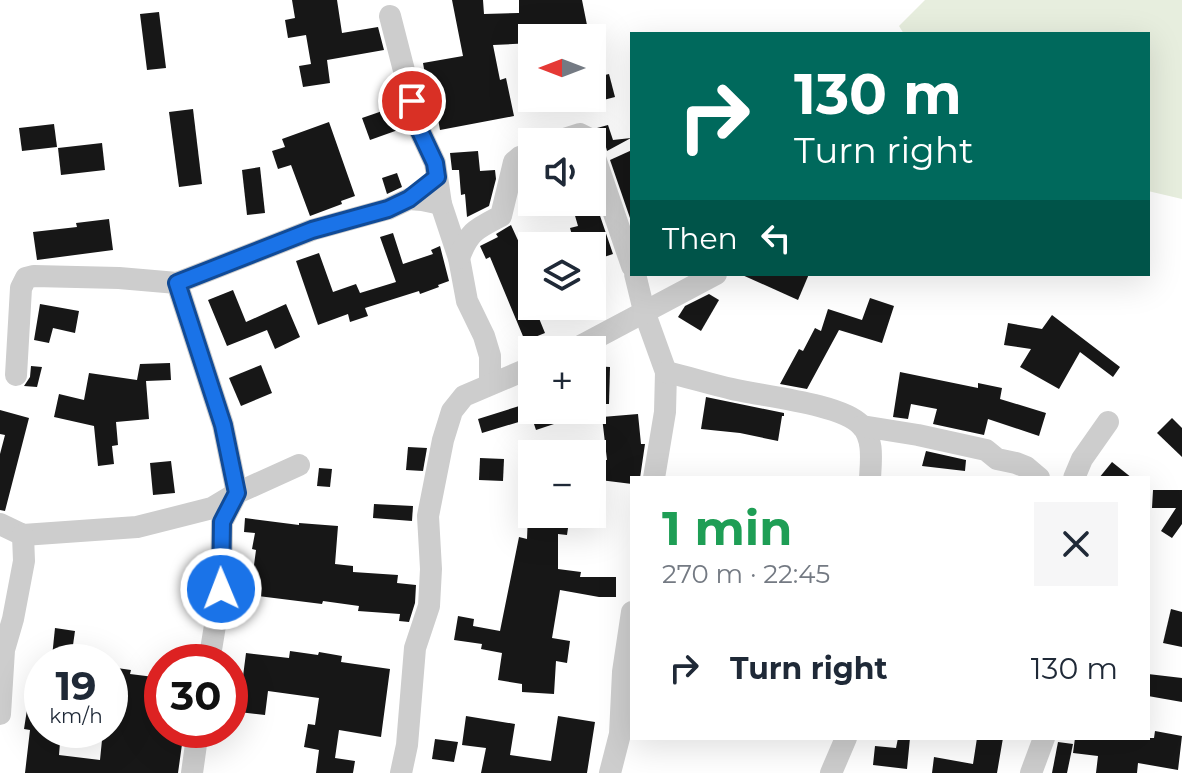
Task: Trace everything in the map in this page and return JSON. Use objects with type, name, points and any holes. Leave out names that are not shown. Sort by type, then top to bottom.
[{"type":"street","points":[[390,16],[419,129],[435,163],[441,204],[459,258],[467,301],[490,356],[490,384]]},
{"type":"street","points":[[459,258],[466,240],[476,229],[501,216],[514,162],[518,159]]},
{"type":"street","points":[[16,375],[21,288],[26,278],[119,278],[177,283],[312,230],[388,209],[409,199],[437,177]]},
{"type":"street","points":[[606,190],[630,260]]},
{"type":"street","points":[[409,199],[441,204]]},
{"type":"street","points":[[635,276],[644,311],[666,372],[665,412],[654,476]]},
{"type":"street","points":[[598,336],[712,276]]},
{"type":"street","points":[[177,283],[223,425],[237,493],[222,522],[221,589],[212,644]]},
{"type":"street","points":[[666,372],[847,414],[862,426],[870,442],[870,476]]},
{"type":"street","points":[[401,773],[407,745],[415,648],[429,606],[431,569],[428,516],[443,440],[452,411],[464,396],[518,373]]},
{"type":"street","points":[[1075,476],[1082,459],[1108,422]]},
{"type":"street","points":[[862,426],[986,450],[997,459],[1026,467],[1037,476]]},
{"type":"street","points":[[0,524],[23,535],[137,527],[212,508],[299,465]]},
{"type":"street","points":[[0,714],[4,650],[24,561],[23,535]]},
{"type":"street","points":[[610,773],[620,734],[623,672],[630,625]]},
{"type":"street","points":[[831,773],[845,740]]},
{"type":"street","points":[[1031,773],[1043,740]]},
{"type":"street","points":[[192,773],[195,748]]},
{"type":"green space","points":[[925,0],[1182,0],[1182,199],[1150,191],[1150,32],[903,32],[899,26]]},
{"type":"building","points":[[292,0],[337,0],[342,33],[378,27],[384,50],[327,60],[330,83],[303,87],[299,66],[311,64],[306,35],[288,38],[285,20],[295,18]]},
{"type":"building","points":[[452,0],[483,0],[484,14],[519,13],[519,0],[582,0],[587,24],[518,24],[518,44],[493,45],[500,80],[506,78],[514,116],[440,130],[436,108],[431,109],[423,63],[463,56]]},
{"type":"building","points":[[159,12],[166,68],[147,70],[140,14]]},
{"type":"building","points":[[609,74],[615,97],[606,99],[606,75]]},
{"type":"building","points":[[391,108],[398,130],[370,140],[362,118]]},
{"type":"building","points":[[193,109],[202,184],[179,187],[169,112]]},
{"type":"building","points":[[329,122],[355,196],[310,216],[291,165],[278,169],[272,151],[285,147],[282,139]]},
{"type":"building","points":[[54,124],[57,147],[22,151],[19,128]]},
{"type":"building","points":[[608,125],[613,140],[630,138],[630,139],[607,151],[606,128],[597,128]]},
{"type":"building","points":[[102,143],[105,170],[61,175],[58,148]]},
{"type":"building","points":[[478,151],[480,171],[495,170],[496,179],[489,206],[467,217],[459,170],[452,170],[450,153]]},
{"type":"building","points":[[630,151],[630,218],[610,160]]},
{"type":"building","points":[[260,167],[265,213],[247,215],[242,170]]},
{"type":"building","points":[[397,173],[402,187],[387,194],[382,178]]},
{"type":"building","points":[[575,216],[600,216],[606,232],[571,232],[570,228],[578,226]]},
{"type":"building","points":[[109,219],[113,250],[37,260],[33,232],[77,227],[76,223]]},
{"type":"building","points":[[511,225],[518,240],[518,320],[540,320],[545,333],[523,336],[490,257],[486,259],[480,246],[498,237],[496,234]]},
{"type":"building","points":[[393,233],[403,264],[433,254],[431,250],[440,246],[449,281],[420,294],[419,291],[365,308],[368,316],[350,322],[348,314],[318,325],[296,261],[319,253],[333,292],[356,284],[360,293],[396,282],[380,237]]},
{"type":"building","points":[[606,233],[613,254],[606,256]]},
{"type":"building","points":[[744,276],[808,276],[798,300]]},
{"type":"building","points":[[233,290],[246,322],[286,304],[300,337],[275,349],[267,330],[227,346],[208,300]]},
{"type":"building","points":[[709,294],[719,300],[701,331],[678,317],[685,306]]},
{"type":"building","points":[[870,298],[894,306],[882,343],[839,330],[807,389],[780,384],[799,349],[803,351],[815,328],[821,331],[828,309],[862,320]]},
{"type":"building","points":[[40,304],[79,311],[75,333],[53,328],[49,343],[34,340]]},
{"type":"building","points":[[1052,315],[1120,367],[1113,377],[1080,352],[1059,389],[1020,367],[1031,349],[1004,345],[1008,323],[1042,329]]},
{"type":"building","points":[[170,363],[171,380],[146,381],[149,419],[116,422],[118,445],[112,446],[114,464],[98,466],[94,426],[54,417],[59,394],[84,400],[89,373],[137,380],[140,364]]},
{"type":"building","points":[[261,365],[272,393],[241,406],[229,378]]},
{"type":"building","points":[[31,366],[42,367],[37,387],[24,386],[30,377]]},
{"type":"building","points":[[606,367],[610,367],[609,404],[606,404]]},
{"type":"building","points":[[900,372],[978,388],[978,383],[1002,388],[1000,399],[1046,413],[1039,436],[988,419],[984,435],[933,424],[937,409],[911,404],[908,419],[893,417]]},
{"type":"building","points":[[706,397],[784,413],[778,441],[701,429]]},
{"type":"building","points":[[518,406],[518,422],[482,433],[478,419]]},
{"type":"building","points":[[0,410],[29,418],[5,511],[0,510],[0,454],[5,435],[0,434]]},
{"type":"building","points":[[638,414],[641,444],[645,444],[640,476],[630,476],[630,484],[606,481],[603,424],[606,424],[606,417]]},
{"type":"building","points":[[1172,418],[1182,428],[1182,457],[1157,433]]},
{"type":"building","points":[[534,424],[554,424],[536,430]]},
{"type":"building","points":[[408,447],[427,448],[423,471],[406,470]]},
{"type":"building","points":[[926,451],[966,460],[965,471],[922,466]]},
{"type":"building","points":[[480,458],[504,459],[503,481],[479,480]]},
{"type":"building","points":[[171,461],[175,493],[153,495],[150,463]]},
{"type":"building","points":[[1112,462],[1130,476],[1101,476]]},
{"type":"building","points":[[319,468],[332,469],[330,487],[317,486]]},
{"type":"building","points":[[1153,490],[1182,490],[1182,524],[1172,538],[1161,531],[1176,508],[1152,508]]},
{"type":"building","points":[[374,504],[413,506],[412,521],[373,518]]},
{"type":"building","points":[[245,518],[338,526],[335,564],[353,566],[353,572],[398,575],[397,583],[416,585],[409,622],[399,621],[400,614],[358,611],[359,606],[250,595],[255,533],[244,532]]},
{"type":"building","points":[[527,528],[568,528],[567,535],[558,534],[558,569],[581,572],[580,577],[616,577],[616,597],[560,590],[552,638],[570,641],[567,663],[556,661],[554,694],[522,692],[522,684],[498,680],[502,653],[481,649],[482,644],[454,640],[458,616],[474,619],[473,626],[500,631],[519,537],[527,539]]},
{"type":"building","points":[[1171,609],[1182,612],[1182,647],[1163,643]]},
{"type":"building","points":[[55,628],[75,631],[73,644],[53,644]]},
{"type":"building","points":[[290,651],[318,655],[319,652],[342,656],[341,662],[390,669],[381,737],[339,730],[335,758],[355,761],[353,773],[316,773],[319,750],[304,747],[308,724],[315,725],[319,698],[268,691],[265,715],[248,713],[248,653],[289,658]]},
{"type":"building","points":[[128,670],[131,670],[130,674],[144,676],[144,748],[181,748],[178,773],[25,773],[28,748],[60,748],[59,755],[100,760],[101,748],[128,748]]},
{"type":"building","points":[[1150,674],[1182,678],[1182,702],[1150,696]]},
{"type":"building","points":[[466,716],[515,724],[510,755],[551,761],[558,716],[595,722],[587,773],[481,773],[486,748],[462,745]]},
{"type":"building","points":[[1155,731],[1182,736],[1178,770],[1138,763],[1137,773],[1096,773],[1098,756],[1073,753],[1075,740],[1154,738]]},
{"type":"building","points":[[435,739],[458,742],[454,762],[432,759]]},
{"type":"building","points":[[898,740],[910,740],[907,769],[873,765],[875,746],[896,748]]},
{"type":"building","points":[[977,740],[1003,740],[997,773],[932,773],[934,757],[973,764]]},
{"type":"building","points":[[1058,742],[1073,744],[1067,773],[1052,773]]},
{"type":"route","points":[[221,589],[222,522],[237,493],[223,425],[177,283],[312,230],[388,209],[421,191],[437,177],[435,163],[419,129],[412,101]]}]
